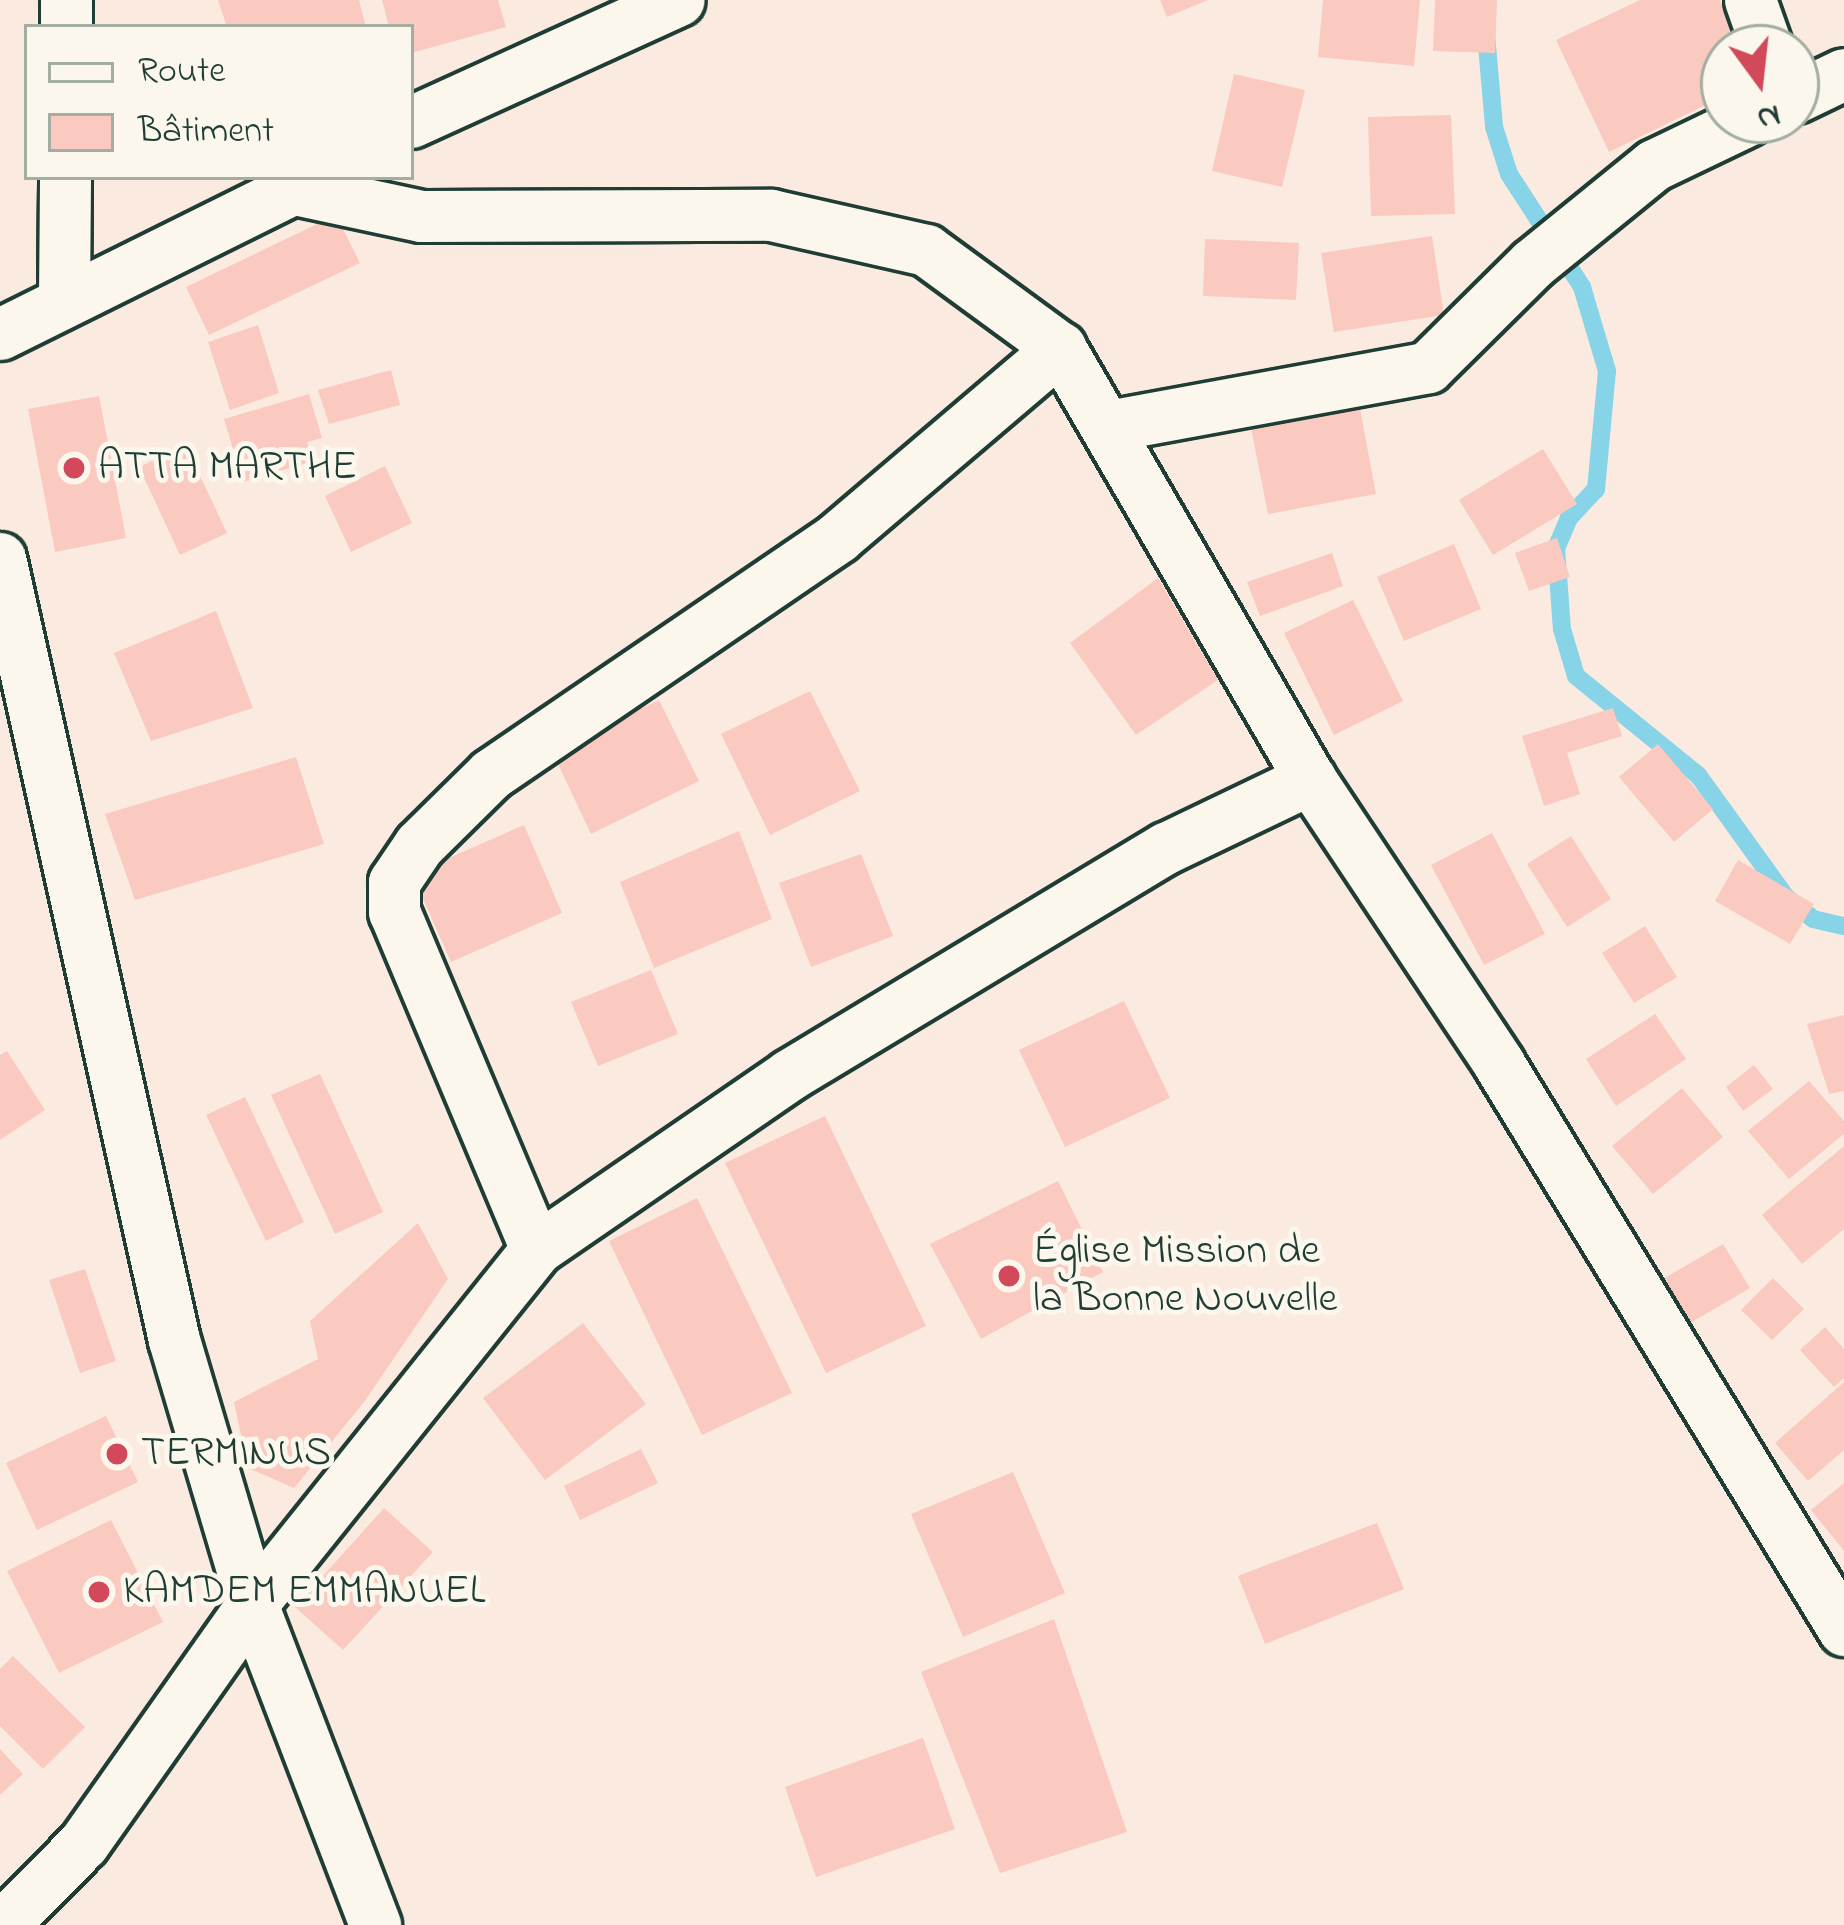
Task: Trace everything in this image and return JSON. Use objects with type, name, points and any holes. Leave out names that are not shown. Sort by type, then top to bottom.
[{"type":"street","points":[[414,121],[679,0]]},
{"type":"street","points":[[1108,426],[1428,367],[1532,264],[1654,164],[1700,142]]},
{"type":"street","points":[[64,297],[65,180]]},
{"type":"street","points":[[0,334],[64,297],[306,183],[421,216],[771,214],[926,250],[1060,349],[1310,779],[1499,1064],[1844,1630]]},
{"type":"street","points":[[536,1249],[394,912],[394,882],[419,845],[490,774],[838,537],[1060,349]]},
{"type":"street","points":[[0,558],[174,1340],[252,1604],[375,1925]]},
{"type":"street","points":[[3,1925],[82,1844],[252,1604],[536,1249],[789,1075],[1166,848],[1310,779]]},
{"type":"building","points":[[218,0],[359,0],[365,24],[226,24]]},
{"type":"building","points":[[382,0],[498,0],[506,27],[414,52],[414,24],[388,24]]},
{"type":"building","points":[[1160,0],[1208,0],[1167,17]]},
{"type":"building","points":[[1323,0],[1420,0],[1414,66],[1318,57]]},
{"type":"building","points":[[1435,0],[1497,0],[1495,53],[1433,51]]},
{"type":"building","points":[[1640,0],[1720,0],[1732,24],[1700,24],[1700,108],[1609,152],[1556,40]]},
{"type":"building","points":[[1234,74],[1305,90],[1282,187],[1212,171]]},
{"type":"building","points":[[1451,115],[1455,214],[1371,216],[1368,117]]},
{"type":"building","points":[[336,215],[360,263],[209,335],[186,287]]},
{"type":"building","points":[[1432,236],[1444,315],[1334,332],[1321,253]]},
{"type":"building","points":[[1205,239],[1299,243],[1296,300],[1203,296]]},
{"type":"building","points":[[258,325],[279,393],[230,410],[208,342]]},
{"type":"building","points":[[391,370],[400,405],[329,424],[318,390]]},
{"type":"building","points":[[309,394],[322,438],[307,442],[313,461],[243,482],[224,419]]},
{"type":"building","points":[[99,396],[126,538],[55,552],[28,409]]},
{"type":"building","points":[[1358,398],[1376,494],[1268,514],[1249,418]]},
{"type":"building","points":[[186,446],[227,533],[180,555],[139,467]]},
{"type":"building","points":[[1543,449],[1577,504],[1493,555],[1459,500]]},
{"type":"building","points":[[385,466],[412,523],[351,552],[325,496]]},
{"type":"building","points":[[1557,538],[1570,577],[1529,591],[1515,553]]},
{"type":"building","points":[[1454,544],[1481,609],[1404,641],[1377,577]]},
{"type":"building","points":[[1332,553],[1343,586],[1260,616],[1247,582]]},
{"type":"building","points":[[1158,578],[1218,680],[1136,735],[1070,643]]},
{"type":"building","points":[[1353,600],[1403,701],[1334,735],[1284,633]]},
{"type":"building","points":[[216,611],[253,708],[151,741],[114,653]]},
{"type":"building","points":[[810,691],[860,791],[770,835],[721,734]]},
{"type":"building","points":[[659,700],[699,781],[591,834],[552,751]]},
{"type":"building","points":[[1613,708],[1622,736],[1567,753],[1580,794],[1544,806],[1522,736]]},
{"type":"building","points":[[1658,744],[1713,809],[1674,842],[1619,777]]},
{"type":"building","points":[[296,757],[324,844],[135,900],[105,814]]},
{"type":"building","points":[[524,825],[562,913],[451,962],[412,874]]},
{"type":"building","points":[[739,831],[772,919],[654,968],[620,882]]},
{"type":"building","points":[[1492,833],[1545,934],[1484,965],[1431,865]]},
{"type":"building","points":[[1571,836],[1611,899],[1567,927],[1527,864]]},
{"type":"building","points":[[861,854],[893,936],[811,967],[779,883]]},
{"type":"building","points":[[1738,860],[1814,904],[1790,944],[1715,901]]},
{"type":"building","points":[[1645,926],[1677,977],[1634,1003],[1602,953]]},
{"type":"building","points":[[651,970],[678,1034],[598,1066],[571,1002]]},
{"type":"building","points":[[1124,1001],[1170,1098],[1065,1147],[1019,1050]]},
{"type":"building","points":[[1655,1014],[1686,1059],[1616,1106],[1586,1059]]},
{"type":"building","points":[[1844,1015],[1844,1091],[1829,1094],[1807,1024]]},
{"type":"building","points":[[7,1051],[45,1110],[0,1140],[0,1055]]},
{"type":"building","points":[[1754,1065],[1773,1089],[1743,1111],[1726,1087]]},
{"type":"building","points":[[320,1074],[383,1212],[335,1234],[271,1095]]},
{"type":"building","points":[[1809,1081],[1844,1121],[1844,1134],[1789,1179],[1748,1131]]},
{"type":"building","points":[[1682,1088],[1723,1137],[1653,1194],[1612,1146]]},
{"type":"building","points":[[245,1097],[304,1222],[266,1241],[206,1115]]},
{"type":"building","points":[[825,1116],[926,1326],[826,1373],[725,1163]]},
{"type":"building","points":[[1844,1146],[1844,1229],[1802,1264],[1762,1215]]},
{"type":"building","points":[[1058,1181],[1103,1272],[981,1339],[930,1244]]},
{"type":"building","points":[[697,1198],[792,1393],[702,1435],[609,1241]]},
{"type":"building","points":[[418,1223],[448,1279],[364,1402],[294,1488],[248,1468],[234,1402],[318,1359],[310,1321]]},
{"type":"building","points":[[1723,1244],[1750,1288],[1682,1328],[1656,1283]]},
{"type":"building","points":[[85,1269],[116,1361],[80,1373],[49,1280]]},
{"type":"building","points":[[1773,1278],[1804,1309],[1772,1340],[1741,1310]]},
{"type":"building","points":[[583,1323],[646,1404],[545,1480],[483,1398]]},
{"type":"building","points":[[1825,1327],[1844,1349],[1844,1378],[1834,1387],[1800,1350]]},
{"type":"building","points":[[1844,1382],[1844,1450],[1808,1481],[1775,1443]]},
{"type":"building","points":[[106,1416],[138,1482],[37,1530],[6,1463]]},
{"type":"building","points":[[641,1449],[658,1483],[580,1520],[564,1486]]},
{"type":"building","points":[[1013,1472],[1065,1593],[963,1637],[911,1514]]},
{"type":"building","points":[[1844,1483],[1844,1551],[1811,1510]]},
{"type":"building","points":[[384,1508],[433,1552],[343,1650],[295,1607]]},
{"type":"building","points":[[111,1520],[163,1622],[59,1673],[7,1571]]},
{"type":"building","points":[[1377,1523],[1404,1589],[1265,1644],[1238,1576]]},
{"type":"building","points":[[1054,1619],[1127,1832],[1000,1873],[921,1672]]},
{"type":"building","points":[[13,1656],[85,1727],[43,1769],[0,1726],[0,1669]]},
{"type":"building","points":[[923,1738],[955,1829],[816,1877],[785,1787]]},
{"type":"building","points":[[0,1749],[23,1774],[0,1795]]},
{"type":"waterway","points":[[1483,0],[1494,127],[1509,174],[1582,287],[1607,371],[1596,489],[1569,518],[1556,548],[1562,629],[1576,676],[1698,775],[1786,897],[1813,919],[1844,926]]},
{"type":"place","name":"ATTA MARTHE","points":[[74,468]]},
{"type":"place","name":"Église Mission de la Bonne Nouvelle","points":[[1009,1276]]},
{"type":"place","name":"TERMINUS","points":[[117,1454]]},
{"type":"place","name":"KAMDEM EMMANUEL","points":[[99,1592]]}]
